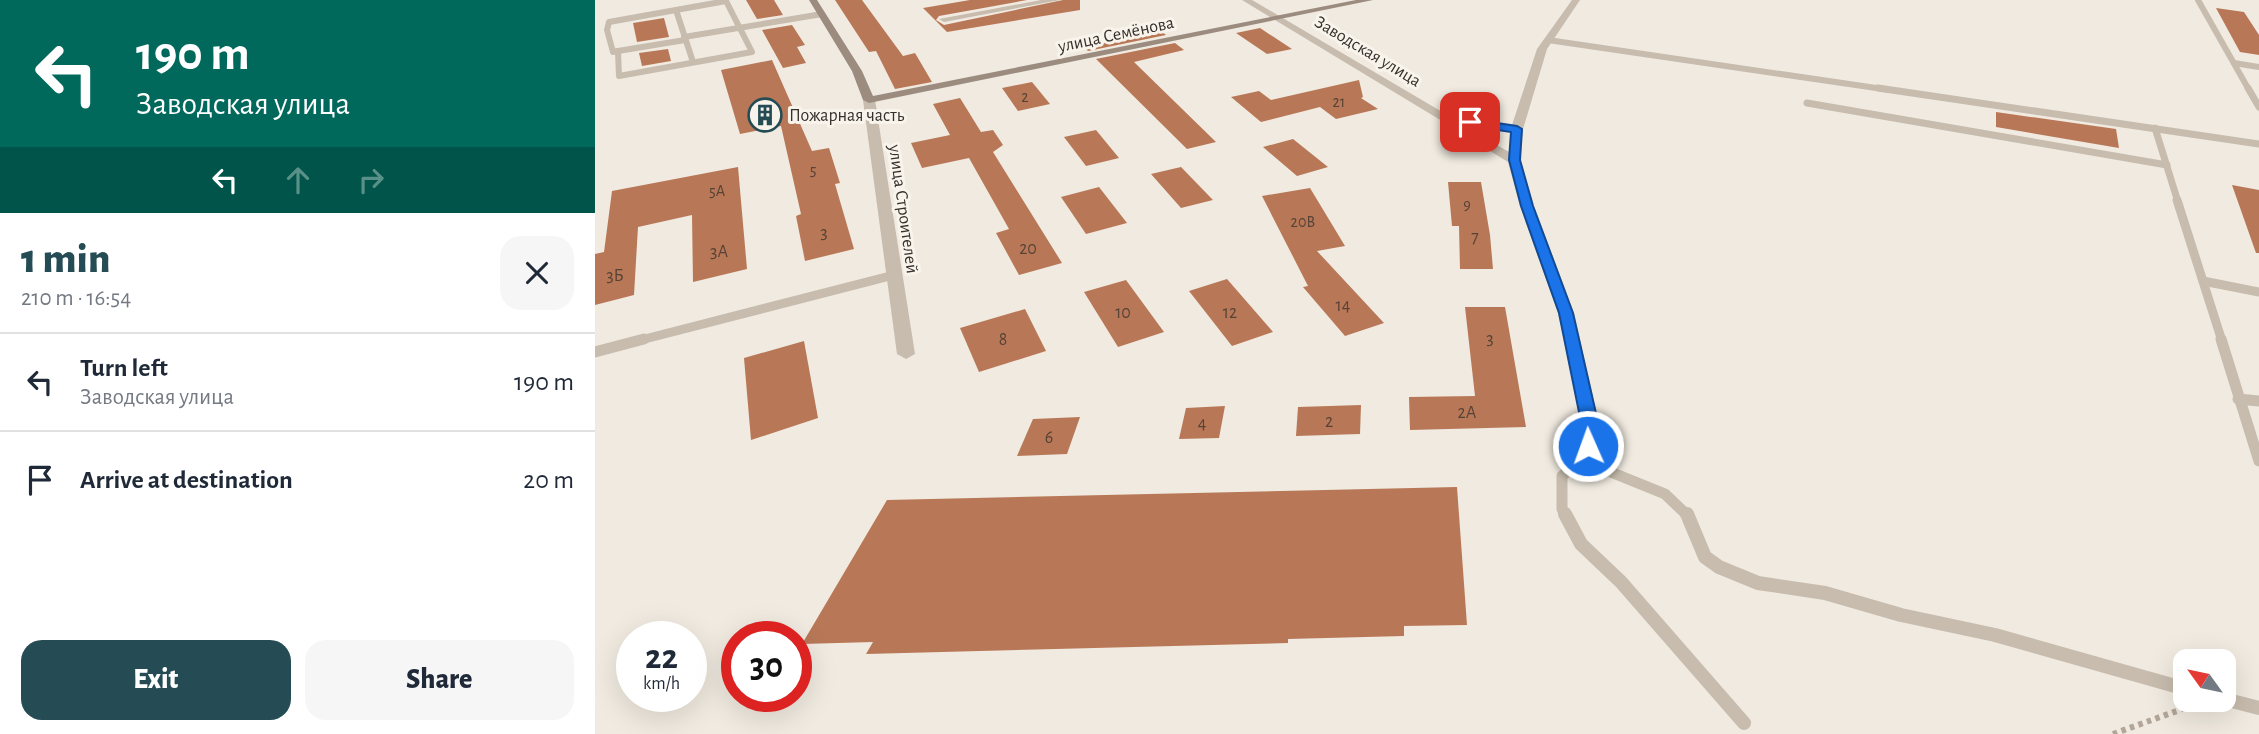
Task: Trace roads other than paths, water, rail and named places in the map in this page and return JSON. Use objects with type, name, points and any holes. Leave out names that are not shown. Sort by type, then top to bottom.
[{"type":"street","name":"улица Строителей","points":[[813,0],[857,71],[869,100],[906,354]]},
{"type":"street","points":[[944,19],[1056,0]]},
{"type":"street","name":"Заводская улица","points":[[1245,0],[1446,119],[1517,129]]},
{"type":"street","name":"улица Семёнова","points":[[869,100],[1369,0]]},
{"type":"street","points":[[1576,0],[1542,49],[1517,129],[1514,160],[1527,206],[1566,313],[1590,422],[1588,446],[1581,460]]},
{"type":"street","points":[[1446,119],[1514,160]]},
{"type":"lane","points":[[2198,0],[2259,107]]},
{"type":"lane","points":[[618,51],[619,76],[753,52],[742,28],[726,1],[609,22],[607,30],[613,52],[618,51],[685,39],[742,28],[822,14]]},
{"type":"lane","points":[[676,10],[693,62]]},
{"type":"lane","points":[[1548,40],[2259,144]]},
{"type":"lane","points":[[2234,63],[2259,66]]},
{"type":"lane","points":[[1807,103],[2167,165]]},
{"type":"lane","points":[[2155,128],[2259,461]]},
{"type":"lane","points":[[595,352],[894,275]]},
{"type":"lane","points":[[2203,281],[2259,292]]},
{"type":"lane","points":[[2238,399],[2259,401]]},
{"type":"lane","points":[[1744,723],[1621,582],[1581,544],[1562,509],[1562,476],[1581,460],[1665,494],[1686,512],[1705,557],[1719,568],[1758,583],[1825,593],[1901,615],[1995,635],[2173,685]]},
{"type":"lane","points":[[2237,702],[2259,708]]},
{"type":"place","name":"Пожарная часть","points":[[765,115]]}]
